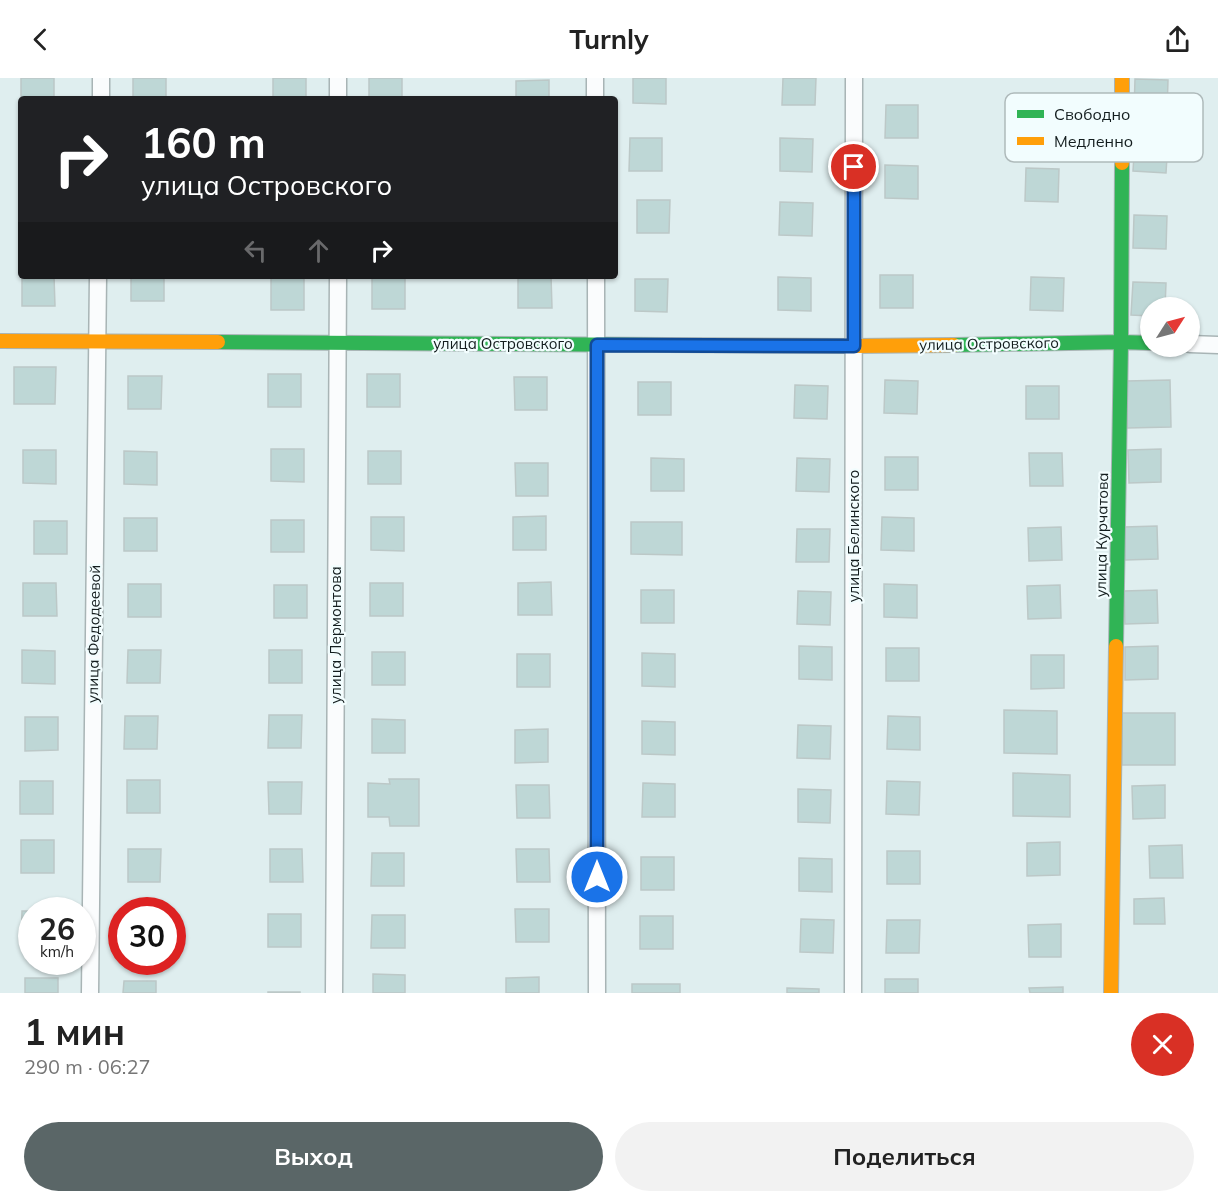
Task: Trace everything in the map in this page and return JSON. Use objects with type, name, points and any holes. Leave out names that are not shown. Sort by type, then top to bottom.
[{"type":"street","points":[[101,78],[101,96]]},
{"type":"street","points":[[338,78],[338,96]]},
{"type":"street","points":[[595,78],[595,96]]},
{"type":"street","name":"улица Белинского","points":[[853,993],[854,78]]},
{"type":"street","name":"улица Курчатова","points":[[1122,78],[1122,93]]},
{"type":"street","name":"улица Курчатова","points":[[1111,993],[1122,162]]},
{"type":"street","name":"улица Федодеевой","points":[[90,993],[98,279]]},
{"type":"street","name":"улица Лермонтова","points":[[333,993],[338,279]]},
{"type":"street","points":[[596,279],[597,993]]},
{"type":"street","name":"улица Островского","points":[[0,341],[854,346],[1140,343]]},
{"type":"street","points":[[1200,344],[1218,345]]},
{"type":"building","points":[[21,78],[54,78],[54,96],[21,96]]},
{"type":"building","points":[[133,78],[166,78],[166,96],[133,96]]},
{"type":"building","points":[[273,78],[306,78],[306,96],[273,96]]},
{"type":"building","points":[[369,78],[402,78],[402,96],[369,96]]},
{"type":"building","points":[[633,78],[666,78],[666,104],[633,103]]},
{"type":"building","points":[[783,78],[816,78],[815,105],[782,105]]},
{"type":"building","points":[[1135,79],[1168,80],[1168,93],[1135,93]]},
{"type":"building","points":[[549,80],[549,96],[516,96],[516,81]]},
{"type":"building","points":[[886,105],[918,105],[918,138],[885,138]]},
{"type":"building","points":[[630,138],[662,138],[662,171],[629,171]]},
{"type":"building","points":[[780,138],[813,139],[812,172],[780,171]]},
{"type":"building","points":[[1134,162],[1167,162],[1166,173],[1133,171]]},
{"type":"building","points":[[885,165],[918,166],[918,199],[885,198]]},
{"type":"building","points":[[1026,168],[1059,169],[1058,202],[1025,201]]},
{"type":"building","points":[[637,200],[670,200],[669,233],[637,233]]},
{"type":"building","points":[[780,202],[813,203],[812,236],[779,235]]},
{"type":"building","points":[[1134,215],[1167,216],[1166,249],[1133,248]]},
{"type":"building","points":[[880,275],[913,275],[913,308],[880,308]]},
{"type":"building","points":[[778,277],[811,278],[811,311],[778,310]]},
{"type":"building","points":[[1031,277],[1064,278],[1063,311],[1030,310]]},
{"type":"building","points":[[22,279],[54,279],[55,306],[22,306]]},
{"type":"building","points":[[131,279],[164,279],[164,301],[131,301]]},
{"type":"building","points":[[271,279],[304,279],[304,310],[271,310]]},
{"type":"building","points":[[372,279],[405,279],[405,309],[372,309]]},
{"type":"building","points":[[518,279],[551,279],[552,308],[518,308]]},
{"type":"building","points":[[635,279],[668,279],[667,312],[635,311]]},
{"type":"building","points":[[1133,282],[1166,283],[1165,297],[1140,297],[1140,315],[1131,315]]},
{"type":"building","points":[[14,367],[56,367],[55,404],[14,404]]},
{"type":"building","points":[[268,374],[301,374],[301,407],[268,407]]},
{"type":"building","points":[[367,374],[400,374],[400,407],[367,407]]},
{"type":"building","points":[[128,376],[162,376],[161,409],[128,409]]},
{"type":"building","points":[[514,377],[547,377],[547,410],[515,410]]},
{"type":"building","points":[[885,380],[918,381],[917,414],[884,413]]},
{"type":"building","points":[[1170,380],[1171,427],[1127,428],[1126,381]]},
{"type":"building","points":[[638,382],[671,382],[671,415],[638,415]]},
{"type":"building","points":[[795,385],[828,386],[827,419],[794,418]]},
{"type":"building","points":[[1026,386],[1059,386],[1059,419],[1026,419]]},
{"type":"building","points":[[271,449],[304,449],[304,482],[271,481]]},
{"type":"building","points":[[1161,449],[1161,482],[1129,483],[1128,450]]},
{"type":"building","points":[[23,450],[56,450],[56,484],[23,483]]},
{"type":"building","points":[[124,451],[157,452],[157,485],[124,484]]},
{"type":"building","points":[[368,451],[401,451],[401,484],[368,484]]},
{"type":"building","points":[[1029,453],[1062,453],[1063,486],[1030,486]]},
{"type":"building","points":[[885,457],[918,457],[918,490],[885,490]]},
{"type":"building","points":[[651,458],[684,459],[684,491],[651,491]]},
{"type":"building","points":[[797,458],[830,459],[829,492],[796,491]]},
{"type":"building","points":[[515,463],[548,463],[548,496],[516,496]]},
{"type":"building","points":[[546,516],[546,550],[513,550],[513,517]]},
{"type":"building","points":[[371,517],[404,517],[404,551],[371,550]]},
{"type":"building","points":[[882,517],[914,518],[914,551],[881,550]]},
{"type":"building","points":[[124,518],[157,518],[157,551],[124,551]]},
{"type":"building","points":[[271,520],[304,520],[304,552],[271,552]]},
{"type":"building","points":[[34,521],[67,521],[67,554],[34,554]]},
{"type":"building","points":[[631,522],[682,522],[682,555],[631,554]]},
{"type":"building","points":[[1157,526],[1158,559],[1125,560],[1124,527]]},
{"type":"building","points":[[1061,527],[1062,560],[1029,561],[1028,528]]},
{"type":"building","points":[[797,529],[830,529],[829,562],[796,562]]},
{"type":"building","points":[[551,582],[552,615],[518,615],[518,583]]},
{"type":"building","points":[[23,583],[56,583],[57,616],[23,616]]},
{"type":"building","points":[[370,583],[403,583],[403,616],[370,616]]},
{"type":"building","points":[[128,584],[161,584],[161,617],[128,617]]},
{"type":"building","points":[[884,584],[917,585],[917,618],[884,617]]},
{"type":"building","points":[[274,585],[307,585],[307,618],[274,618]]},
{"type":"building","points":[[1060,585],[1061,618],[1028,619],[1027,586]]},
{"type":"building","points":[[641,590],[674,590],[674,623],[641,623]]},
{"type":"building","points":[[1157,590],[1158,623],[1125,624],[1124,591]]},
{"type":"building","points":[[798,591],[831,592],[830,625],[797,624]]},
{"type":"building","points":[[799,646],[832,647],[832,680],[799,679]]},
{"type":"building","points":[[1158,646],[1158,679],[1125,680],[1125,647]]},
{"type":"building","points":[[886,648],[919,648],[919,681],[886,681]]},
{"type":"building","points":[[22,650],[55,651],[55,684],[22,683]]},
{"type":"building","points":[[128,650],[161,650],[160,683],[127,683]]},
{"type":"building","points":[[269,650],[302,650],[302,683],[269,683]]},
{"type":"building","points":[[372,652],[405,652],[405,685],[372,685]]},
{"type":"building","points":[[642,653],[675,654],[675,687],[642,686]]},
{"type":"building","points":[[517,654],[550,654],[550,687],[517,687]]},
{"type":"building","points":[[1031,655],[1064,655],[1064,688],[1031,689]]},
{"type":"building","points":[[1004,710],[1057,711],[1057,754],[1004,753]]},
{"type":"building","points":[[1122,713],[1175,713],[1175,765],[1122,765]]},
{"type":"building","points":[[269,715],[302,715],[301,748],[268,748]]},
{"type":"building","points":[[125,716],[158,716],[157,749],[124,749]]},
{"type":"building","points":[[888,716],[920,717],[920,750],[887,749]]},
{"type":"building","points":[[25,717],[58,717],[58,750],[25,751]]},
{"type":"building","points":[[372,719],[405,720],[405,753],[372,753]]},
{"type":"building","points":[[642,721],[675,722],[675,755],[642,754]]},
{"type":"building","points":[[798,725],[831,726],[830,759],[797,758]]},
{"type":"building","points":[[548,729],[548,762],[515,763],[515,730]]},
{"type":"building","points":[[1013,773],[1070,775],[1070,817],[1013,816]]},
{"type":"building","points":[[389,779],[419,779],[419,826],[390,826],[389,817],[368,817],[368,783],[390,784]]},
{"type":"building","points":[[127,780],[160,780],[160,813],[127,813]]},
{"type":"building","points":[[20,781],[53,781],[53,814],[20,814]]},
{"type":"building","points":[[887,781],[920,782],[919,815],[886,814]]},
{"type":"building","points":[[268,782],[302,782],[301,814],[269,814]]},
{"type":"building","points":[[643,783],[675,784],[675,817],[642,817]]},
{"type":"building","points":[[516,785],[549,785],[550,818],[517,818]]},
{"type":"building","points":[[1165,785],[1165,818],[1133,819],[1132,786]]},
{"type":"building","points":[[798,789],[831,790],[830,823],[798,822]]},
{"type":"building","points":[[21,840],[54,840],[54,873],[21,873]]},
{"type":"building","points":[[1060,842],[1060,875],[1027,876],[1027,843]]},
{"type":"building","points":[[1182,845],[1183,878],[1150,878],[1149,846]]},
{"type":"building","points":[[128,849],[161,849],[160,882],[128,882]]},
{"type":"building","points":[[270,849],[302,849],[303,882],[270,882]]},
{"type":"building","points":[[516,849],[549,849],[550,882],[517,882]]},
{"type":"building","points":[[887,851],[920,851],[920,884],[887,884]]},
{"type":"building","points":[[372,853],[404,853],[404,886],[371,886]]},
{"type":"building","points":[[641,857],[674,857],[674,890],[641,890]]},
{"type":"building","points":[[799,858],[832,859],[832,892],[799,891]]},
{"type":"building","points":[[1164,898],[1165,924],[1134,924],[1134,899]]},
{"type":"building","points":[[515,909],[549,909],[549,942],[516,942]]},
{"type":"building","points":[[268,914],[301,914],[301,947],[268,947]]},
{"type":"building","points":[[372,915],[405,915],[405,948],[371,948]]},
{"type":"building","points":[[640,916],[673,916],[673,949],[640,949]]},
{"type":"building","points":[[801,919],[834,920],[833,953],[800,952]]},
{"type":"building","points":[[887,920],[920,920],[919,953],[886,953]]},
{"type":"building","points":[[1061,924],[1061,957],[1029,957],[1028,925]]},
{"type":"building","points":[[373,974],[405,975],[405,993],[373,993]]},
{"type":"building","points":[[539,977],[539,993],[506,993],[506,978]]},
{"type":"building","points":[[25,978],[58,978],[58,993],[25,993]]},
{"type":"building","points":[[885,979],[918,979],[918,993],[885,993]]},
{"type":"building","points":[[124,981],[156,981],[156,993],[123,993]]},
{"type":"building","points":[[632,984],[680,984],[680,993],[632,993]]},
{"type":"building","points":[[1063,987],[1063,993],[1030,993],[1029,988]]},
{"type":"building","points":[[787,988],[819,989],[819,993],[787,993]]},
{"type":"building","points":[[300,992],[300,993],[268,993]]},
{"type":"traffic: fast","points":[[1116,646],[1122,163]]},
{"type":"traffic: fast","points":[[218,342],[666,345]]},
{"type":"traffic: fast","points":[[954,345],[1140,343]]},
{"type":"traffic: slow","points":[[1122,78],[1122,93]]},
{"type":"traffic: slow","points":[[0,341],[218,342]]},
{"type":"traffic: slow","points":[[666,345],[954,345]]},
{"type":"traffic: slow","points":[[1111,993],[1116,646]]},
{"type":"route","points":[[597,877],[597,345],[854,346],[854,167]]}]
